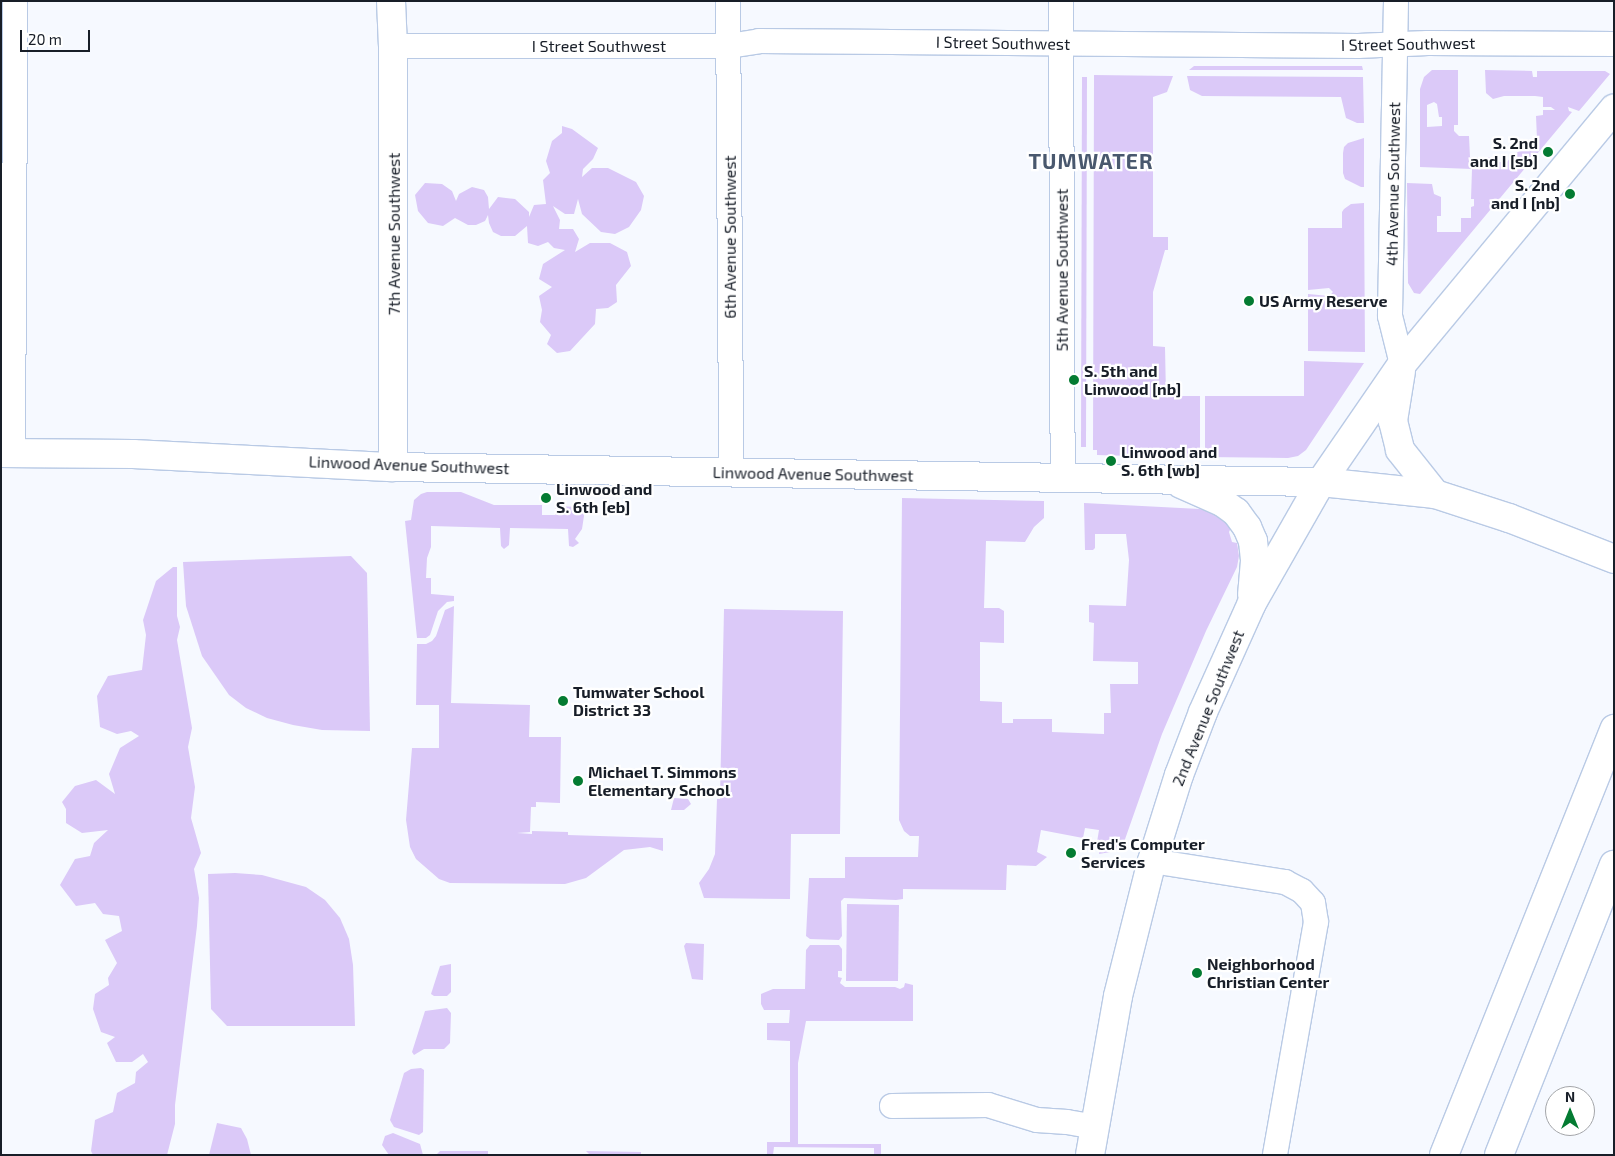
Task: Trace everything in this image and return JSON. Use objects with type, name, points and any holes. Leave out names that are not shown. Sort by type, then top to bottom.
[{"type":"main road","name":"7th Avenue Southwest","points":[[391,1],[394,46],[394,466]]},
{"type":"main road","points":[[1435,494],[1399,445],[1393,422],[1402,364],[1614,109]]},
{"type":"main road","name":"2nd Avenue Southwest","points":[[1090,1155],[1118,996],[1152,861],[1179,775],[1203,712],[1252,603],[1321,482],[1402,364]]},
{"type":"main road","name":"Linwood Avenue Southwest","points":[[7,453],[133,454],[394,466],[1175,481],[1321,482],[1435,494],[1509,518],[1614,559]]},
{"type":"main road","points":[[1175,481],[1222,502],[1236,512],[1247,527],[1253,541],[1255,561],[1252,603]]},
{"type":"main road","points":[[1444,1155],[1614,729]]},
{"type":"main road","points":[[1499,1155],[1614,865]]},
{"type":"street","points":[[7,453],[8,246],[15,1]]},
{"type":"street","name":"6th Avenue Southwest","points":[[728,1],[731,472]]},
{"type":"street","name":"5th Avenue Southwest","points":[[1061,1],[1062,478]]},
{"type":"street","name":"4th Avenue Southwest","points":[[1396,1],[1390,316],[1402,364]]},
{"type":"street","name":"I Street Southwest","points":[[394,46],[728,46],[759,41],[1358,46],[1396,44],[1614,44]]},
{"type":"street","points":[[1152,861],[1285,882],[1302,891],[1313,903],[1316,922],[1275,1155]]},
{"type":"street","points":[[892,1106],[988,1105],[1037,1120],[1067,1122],[1094,1127]]},
{"type":"shaded area","points":[[1194,66],[1362,66],[1363,70],[1189,70]]},
{"type":"shaded area","points":[[1432,70],[1458,70],[1458,125],[1454,125],[1454,131],[1459,136],[1469,136],[1470,157],[1493,157],[1493,162],[1507,162],[1512,156],[1537,139],[1536,116],[1543,115],[1543,110],[1555,110],[1551,107],[1543,107],[1543,97],[1504,96],[1493,99],[1486,93],[1485,70],[1532,71],[1533,77],[1537,77],[1537,71],[1605,71],[1610,74],[1579,111],[1568,107],[1569,111],[1572,112],[1420,294],[1414,293],[1408,283],[1407,183],[1432,184],[1434,194],[1441,197],[1441,216],[1437,216],[1437,232],[1461,232],[1461,218],[1471,218],[1471,207],[1474,206],[1474,199],[1471,199],[1472,169],[1420,167],[1420,89],[1424,77]],"holes":[[[1434,102],[1437,104],[1439,117],[1442,117],[1442,126],[1427,127],[1427,105]]]},
{"type":"shaded area","points":[[1094,75],[1173,76],[1167,92],[1153,97],[1153,237],[1168,237],[1168,250],[1165,250],[1153,292],[1153,346],[1165,347],[1166,396],[1200,396],[1200,458],[1097,455],[1097,450],[1093,450]]},
{"type":"shaded area","points":[[1187,76],[1363,77],[1364,123],[1357,123],[1346,118],[1341,97],[1202,96],[1190,90]]},
{"type":"shaded area","points":[[1082,77],[1087,77],[1086,447],[1081,447]]},
{"type":"shaded area","points":[[562,126],[572,129],[598,148],[593,159],[583,169],[582,177],[592,168],[608,168],[636,182],[644,196],[641,210],[629,227],[615,234],[601,232],[582,214],[578,199],[574,214],[565,214],[553,206],[560,220],[559,229],[573,229],[579,239],[575,252],[590,243],[610,243],[627,252],[631,266],[616,285],[617,302],[608,308],[596,309],[595,324],[570,351],[557,353],[547,344],[551,335],[540,322],[542,310],[539,296],[552,287],[539,279],[543,264],[565,250],[554,248],[548,242],[538,246],[528,243],[527,226],[515,236],[501,236],[493,232],[488,215],[485,221],[476,225],[468,225],[455,218],[443,226],[428,223],[418,211],[415,195],[425,183],[442,184],[452,191],[456,201],[459,194],[472,187],[484,190],[488,197],[489,209],[498,197],[515,199],[529,212],[529,217],[534,205],[546,204],[543,180],[550,173],[546,161],[552,141],[562,133]]},
{"type":"shaded area","points":[[1364,138],[1364,187],[1361,187],[1345,179],[1343,173],[1343,153],[1344,147],[1348,143]]},
{"type":"shaded area","points":[[1364,203],[1365,352],[1308,351],[1308,294],[1329,296],[1333,292],[1329,288],[1308,290],[1308,228],[1342,228],[1342,212],[1344,209],[1351,204]]},
{"type":"shaded area","points":[[1304,361],[1364,363],[1306,450],[1298,456],[1288,458],[1205,457],[1205,396],[1304,396]]},
{"type":"shaded area","points":[[427,492],[461,492],[494,505],[542,505],[542,515],[555,515],[555,506],[578,507],[583,510],[584,516],[582,529],[575,539],[579,543],[573,547],[569,546],[568,529],[510,528],[509,545],[504,549],[501,546],[500,528],[431,526],[431,547],[427,558],[426,578],[431,578],[431,594],[454,596],[454,601],[447,602],[438,611],[430,635],[426,638],[417,638],[405,521],[411,520],[414,500]]},
{"type":"shaded area","points":[[902,498],[1044,501],[1044,518],[1034,527],[1025,542],[986,541],[984,608],[999,608],[1004,611],[1004,643],[980,642],[980,701],[1002,702],[1002,723],[1013,723],[1013,719],[1052,719],[1052,732],[1104,734],[1104,713],[1111,713],[1110,684],[1138,684],[1138,662],[1093,661],[1094,623],[1089,622],[1089,605],[1126,606],[1129,560],[1126,534],[1095,534],[1095,548],[1093,550],[1085,550],[1084,503],[1200,509],[1215,513],[1231,528],[1229,532],[1232,542],[1237,543],[1239,556],[1237,567],[1206,631],[1162,734],[1123,845],[1117,846],[1116,851],[1099,854],[1100,849],[1096,848],[1099,830],[1085,828],[1083,838],[1041,830],[1037,852],[1047,857],[1036,866],[1007,865],[1006,890],[903,889],[903,899],[844,898],[841,901],[842,936],[839,940],[810,939],[806,936],[809,878],[845,878],[845,857],[918,857],[919,836],[910,836],[904,831],[899,820]]},
{"type":"shaded area","points":[[351,556],[367,573],[370,731],[322,730],[293,725],[267,718],[246,708],[229,695],[202,656],[186,606],[183,562]]},
{"type":"shaded area","points":[[173,567],[177,567],[177,616],[180,627],[177,640],[192,728],[188,747],[195,787],[191,818],[201,853],[194,869],[199,898],[197,926],[175,1105],[175,1124],[167,1155],[93,1155],[91,1151],[95,1120],[113,1112],[117,1093],[135,1083],[136,1072],[148,1062],[143,1054],[132,1062],[116,1062],[107,1043],[115,1037],[101,1032],[93,1009],[95,994],[109,985],[108,978],[117,963],[105,940],[122,931],[119,916],[103,914],[95,903],[76,906],[60,885],[75,859],[90,856],[94,843],[108,830],[82,833],[66,823],[66,809],[62,802],[75,786],[96,780],[115,794],[109,774],[120,748],[139,736],[131,731],[117,734],[100,727],[97,696],[108,676],[142,670],[146,635],[143,620],[156,581]]},
{"type":"shaded area","points":[[454,606],[451,703],[530,705],[529,737],[561,737],[560,803],[536,802],[536,807],[531,807],[530,832],[517,833],[532,834],[532,831],[568,832],[568,835],[663,838],[663,851],[650,847],[624,850],[586,878],[565,884],[450,883],[439,879],[416,859],[410,847],[406,820],[412,748],[439,748],[439,705],[416,705],[417,644],[426,644],[432,641],[436,636],[445,610]]},
{"type":"shaded area","points":[[724,609],[843,611],[840,834],[791,834],[790,899],[704,898],[699,883],[709,869],[715,854],[717,799],[720,799]]},
{"type":"shaded area","points":[[674,798],[688,799],[691,804],[684,810],[671,810]]},
{"type":"shaded area","points":[[208,874],[262,875],[306,887],[325,900],[340,918],[349,939],[353,965],[355,1026],[227,1026],[211,1009]]},
{"type":"shaded area","points":[[847,904],[899,905],[898,981],[846,981]]},
{"type":"shaded area","points":[[686,943],[704,944],[703,980],[692,979],[684,946]]},
{"type":"shaded area","points":[[810,945],[839,945],[842,949],[842,971],[838,971],[838,977],[842,978],[840,983],[845,987],[895,987],[900,989],[904,987],[905,983],[913,985],[913,1021],[806,1021],[798,1063],[798,1144],[881,1144],[881,1155],[874,1155],[874,1148],[774,1147],[773,1155],[767,1155],[767,1142],[790,1142],[790,1041],[767,1040],[767,1023],[789,1023],[790,1010],[764,1010],[761,1004],[761,994],[773,989],[805,989],[806,950]]},
{"type":"shaded area","points":[[451,964],[451,992],[447,996],[434,996],[431,994],[440,966]]},
{"type":"shaded area","points":[[447,1008],[451,1013],[450,1043],[444,1049],[424,1049],[414,1055],[412,1052],[425,1011]]},
{"type":"shaded area","points":[[421,1068],[424,1070],[423,1132],[419,1135],[394,1127],[390,1120],[404,1073],[411,1069]]},
{"type":"shaded area","points":[[217,1123],[241,1128],[247,1139],[251,1155],[209,1155]]},
{"type":"shaded area","points":[[393,1133],[420,1144],[423,1155],[389,1155],[382,1145],[385,1136]]},
{"type":"shaded area","points":[[440,1151],[488,1151],[488,1155],[436,1155]]},
{"type":"shaded area","points":[[586,1151],[641,1152],[641,1155],[590,1155]]},
{"type":"place","name":"S. 2nd and I [sb]","points":[[1548,152]]},
{"type":"place","name":"S. 2nd and I [nb]","points":[[1570,194]]},
{"type":"place","name":"US Army Reserve","points":[[1249,301]]},
{"type":"place","name":"S. 5th and Linwood [nb]","points":[[1074,380]]},
{"type":"place","name":"Linwood and S. 6th [wb]","points":[[1111,461]]},
{"type":"place","name":"Linwood and S. 6th [eb]","points":[[546,498]]},
{"type":"place","name":"Tumwater School District 33","points":[[563,701]]},
{"type":"place","name":"Michael T. Simmons Elementary School","points":[[578,781]]},
{"type":"place","name":"Fred's Computer Services","points":[[1071,853]]},
{"type":"place","name":"Neighborhood Christian Center","points":[[1197,973]]},
{"type":"district","name":"TUMWATER","points":[[1091,161]]}]
